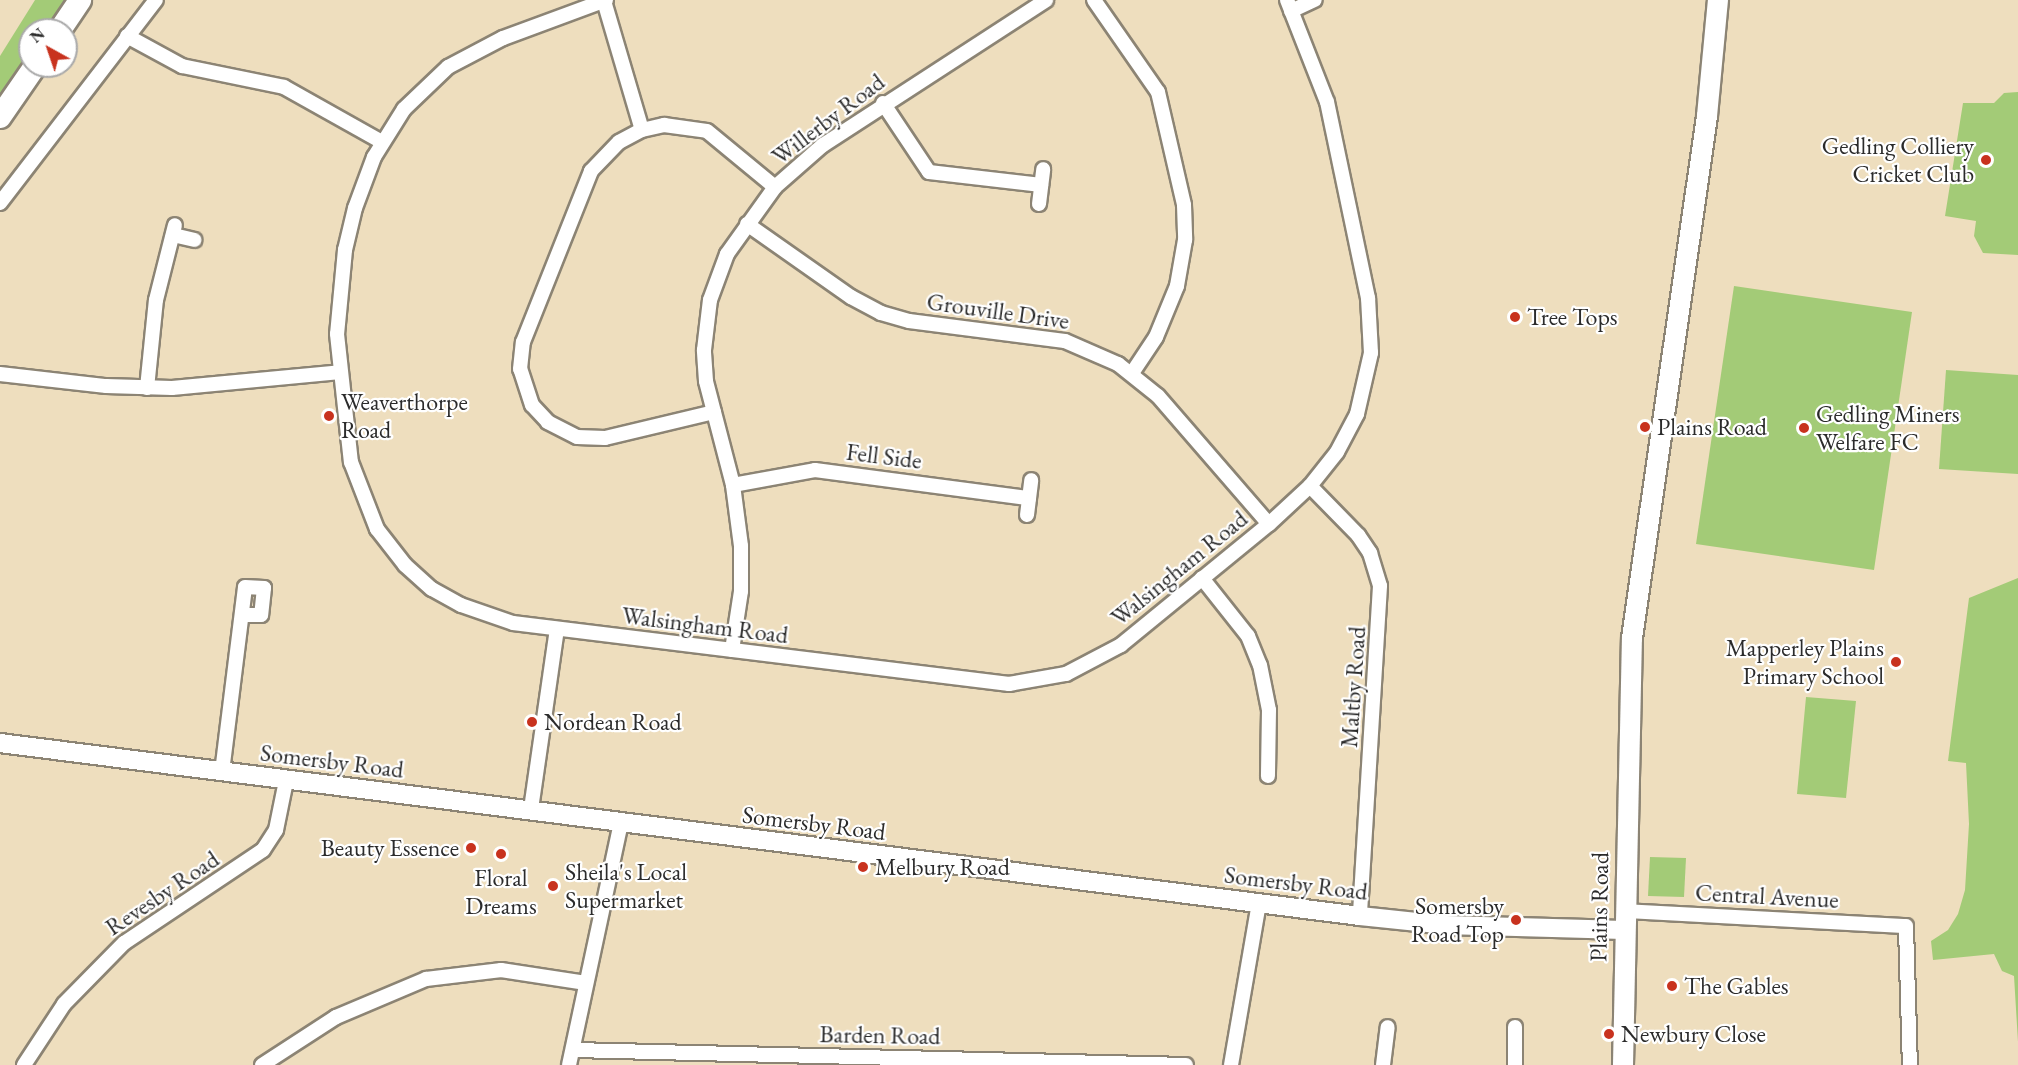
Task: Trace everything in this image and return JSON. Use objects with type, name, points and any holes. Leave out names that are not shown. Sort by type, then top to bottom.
[{"type":"main road","points":[[68,18],[80,0]]},
{"type":"main road","name":"Plains Road","points":[[1623,1065],[1624,921],[1632,638],[1707,116],[1718,0]]},
{"type":"main road","points":[[0,117],[27,78]]},
{"type":"street","points":[[0,203],[156,0]]},
{"type":"street","points":[[605,0],[642,130]]},
{"type":"street","name":"Walsingham Road","points":[[605,0],[529,27],[460,59],[414,97],[382,142],[360,191],[345,250],[337,310],[340,372],[351,462],[367,508],[391,549],[420,579],[461,605],[513,623],[979,681],[1029,683],[1066,674],[1103,657],[1269,524],[1310,486],[1337,452],[1357,414],[1369,372],[1372,335],[1368,298],[1327,102],[1289,6]]},
{"type":"street","name":"Willerby Road","points":[[732,650],[741,591],[741,546],[733,485],[704,367],[706,316],[720,269],[747,224],[775,187],[823,145],[883,103],[1046,0]]},
{"type":"street","points":[[1094,0],[1158,92],[1184,205],[1185,240],[1178,286],[1156,337],[1132,373]]},
{"type":"street","points":[[1289,6],[1315,0]]},
{"type":"street","points":[[127,36],[182,66],[284,87],[382,142]]},
{"type":"street","points":[[883,103],[929,172],[1041,185]]},
{"type":"street","points":[[714,412],[605,438],[585,438],[548,422],[532,405],[522,382],[520,354],[527,328],[591,171],[608,150],[642,130],[676,125],[707,131],[775,187]]},
{"type":"street","points":[[1039,204],[1043,169]]},
{"type":"street","name":"Grouville Drive","points":[[747,224],[851,297],[881,313],[909,321],[1065,341],[1106,357],[1132,373],[1158,396],[1269,524]]},
{"type":"street","points":[[147,388],[156,300],[174,230],[194,240]]},
{"type":"street","points":[[0,374],[147,388],[340,372]]},
{"type":"street","name":"Fell Side","points":[[733,485],[815,470],[1029,498]]},
{"type":"street","points":[[1027,515],[1031,480]]},
{"type":"street","name":"Maltby Road","points":[[1310,486],[1358,535],[1370,553],[1380,586],[1360,916]]},
{"type":"street","points":[[1202,578],[1248,636],[1260,664],[1269,710],[1268,776]]},
{"type":"street","points":[[222,772],[242,615]]},
{"type":"street","points":[[531,809],[557,629]]},
{"type":"street","name":"Somersby Road","points":[[0,743],[1445,926],[1624,921]]},
{"type":"street","name":"Revesby Road","points":[[24,1065],[64,1004],[124,943],[263,850],[276,830],[286,781]]},
{"type":"street","points":[[569,1065],[621,822]]},
{"type":"street","points":[[1231,1065],[1259,903]]},
{"type":"street","name":"Central Avenue","points":[[1624,921],[1906,926],[1910,1065]]},
{"type":"street","points":[[262,1065],[336,1017],[426,979],[489,969],[586,983]]},
{"type":"street","points":[[1383,1065],[1388,1026]]},
{"type":"street","points":[[1515,1027],[1515,1065]]},
{"type":"street","name":"Barden Road","points":[[573,1050],[1186,1065]]},
{"type":"green space","points":[[35,0],[67,0],[54,18],[24,18]]},
{"type":"green space","points":[[18,27],[18,69],[0,94],[0,56]]},
{"type":"green space","name":"Gedling Colliery Cricket Club","points":[[2018,92],[2018,255],[1983,253],[1974,236],[1976,221],[1945,216],[1963,103],[1994,103],[2004,93]]},
{"type":"green space","name":"Gedling Miners Welfare FC","points":[[1734,286],[1912,312],[1874,570],[1696,544]]},
{"type":"green space","points":[[1946,370],[2018,375],[2018,474],[1939,469]]},
{"type":"green space","points":[[2018,578],[2018,1042],[2014,976],[2002,971],[1994,954],[1933,960],[1931,941],[1948,930],[1958,914],[1965,890],[1969,824],[1966,763],[1948,761],[1969,598]]},
{"type":"green space","points":[[1806,697],[1856,701],[1846,798],[1797,794]]},
{"type":"green space","points":[[1650,857],[1686,858],[1684,897],[1648,896]]},
{"type":"place","name":"Gedling Colliery Cricket Club","points":[[1986,160]]},
{"type":"place","name":"Tree Tops","points":[[1515,317]]},
{"type":"place","name":"Weaverthorpe Road","points":[[329,416]]},
{"type":"place","name":"Plains Road","points":[[1645,427]]},
{"type":"place","name":"Gedling Miners Welfare FC","points":[[1804,428]]},
{"type":"place","name":"Mapperley Plains Primary School","points":[[1896,662]]},
{"type":"place","name":"Nordean Road","points":[[532,722]]},
{"type":"place","name":"Beauty Essence","points":[[471,848]]},
{"type":"place","name":"Floral Dreams","points":[[501,854]]},
{"type":"place","name":"Melbury Road","points":[[863,867]]},
{"type":"place","name":"Sheila's Local Supermarket","points":[[553,886]]},
{"type":"place","name":"Somersby Road Top","points":[[1516,920]]},
{"type":"place","name":"The Gables","points":[[1672,986]]},
{"type":"place","name":"Newbury Close","points":[[1609,1034]]}]
